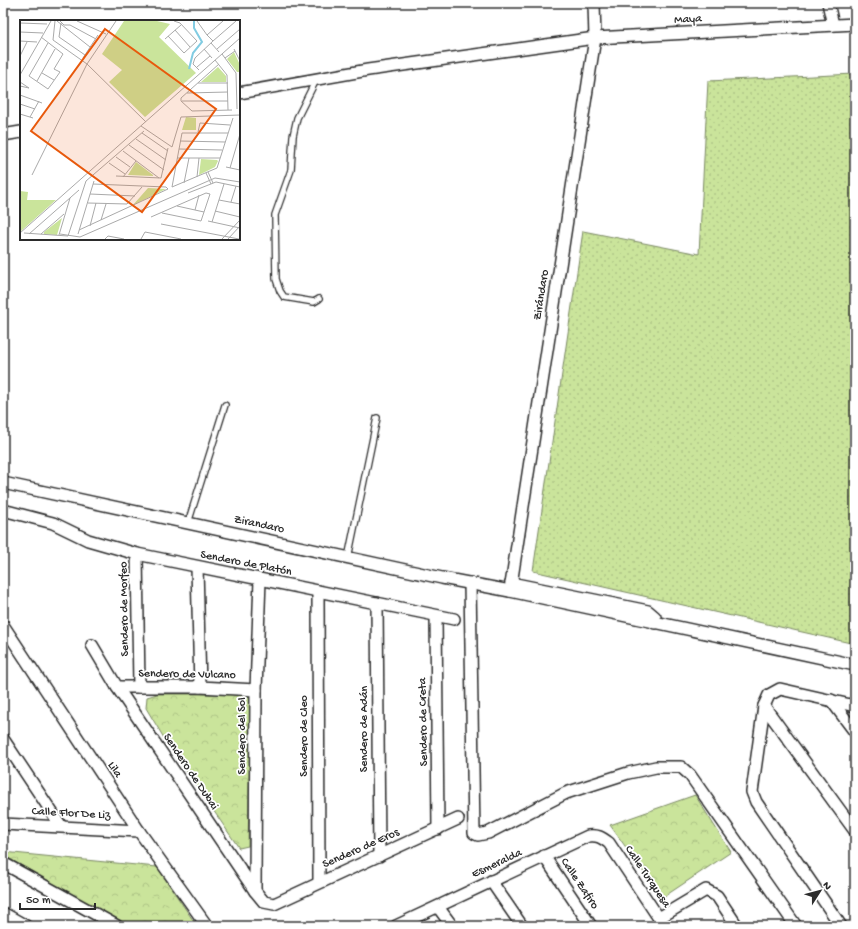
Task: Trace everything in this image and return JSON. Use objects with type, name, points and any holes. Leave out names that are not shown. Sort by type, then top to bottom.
[{"type":"street","name":"Zirándaro","points":[[510,587],[595,38],[594,3]]},
{"type":"street","points":[[828,3],[833,25]]},
{"type":"street","name":"Maya","points":[[240,93],[595,38],[855,24]]},
{"type":"street","points":[[3,135],[20,132]]},
{"type":"street","name":"Zirandaro","points":[[3,483],[188,524],[470,583],[510,587],[648,611],[654,617],[655,623],[855,665]]},
{"type":"street","name":"Sendero de Platón","points":[[3,510],[38,518],[53,523],[88,540],[137,554],[454,619]]},
{"type":"street","name":"Sendero de Morfeo","points":[[137,554],[139,687]]},
{"type":"street","points":[[197,567],[200,688]]},
{"type":"street","name":"Sendero del Sol","points":[[255,892],[256,690],[260,580]]},
{"type":"street","points":[[470,583],[474,833],[478,835],[488,833],[566,793],[628,773],[656,767],[681,767],[690,775],[796,926]]},
{"type":"street","name":"Sendero de Cleo","points":[[318,591],[319,882]]},
{"type":"street","name":"Sendero de Adán","points":[[377,603],[379,856]]},
{"type":"street","name":"Sendero de Creta","points":[[436,616],[438,829]]},
{"type":"street","name":"Lila","points":[[3,625],[138,831],[207,926]]},
{"type":"street","name":"Sendero de Dubai","points":[[92,646],[117,686],[255,892],[264,902],[274,904]]},
{"type":"street","name":"Sendero de Vulcano","points":[[117,686],[256,690]]},
{"type":"street","points":[[841,926],[756,802],[752,792],[764,706],[769,695],[780,689],[855,706]]},
{"type":"street","points":[[831,700],[855,732]]},
{"type":"street","points":[[764,706],[855,831]]},
{"type":"street","points":[[3,739],[61,826]]},
{"type":"street","name":"Sendero de Eros","points":[[274,904],[458,819]]},
{"type":"street","name":"Calle Flor De Liz","points":[[3,824],[138,831]]},
{"type":"street","name":"Esmeralda","points":[[396,926],[588,836],[601,836],[609,843]]},
{"type":"street","name":"Calle Turquesa","points":[[609,843],[662,922]]},
{"type":"street","name":"Calle Zafiro","points":[[544,856],[592,926]]},
{"type":"street","points":[[3,863],[117,926]]},
{"type":"street","points":[[491,881],[522,926]]},
{"type":"street","points":[[662,922],[701,891],[706,890],[717,896],[737,926]]},
{"type":"street","points":[[438,906],[452,926]]},
{"type":"street","points":[[3,913],[26,926]]},
{"type":"lane","points":[[316,80],[297,118],[293,136],[292,170],[276,209],[276,279],[277,287],[284,297],[314,302],[319,299]]},
{"type":"lane","points":[[188,524],[225,405]]},
{"type":"lane","points":[[348,558],[377,418]]},
{"type":"green space","points":[[855,74],[855,644],[533,571],[583,231],[699,254],[708,81]]},
{"type":"green space","points":[[157,694],[247,694],[251,699],[248,846],[239,848],[164,738],[146,708],[147,697]]},
{"type":"green space","points":[[695,795],[731,852],[662,898],[610,825]]},
{"type":"green space","points":[[3,852],[157,867],[197,926],[128,926],[3,855]]}]
